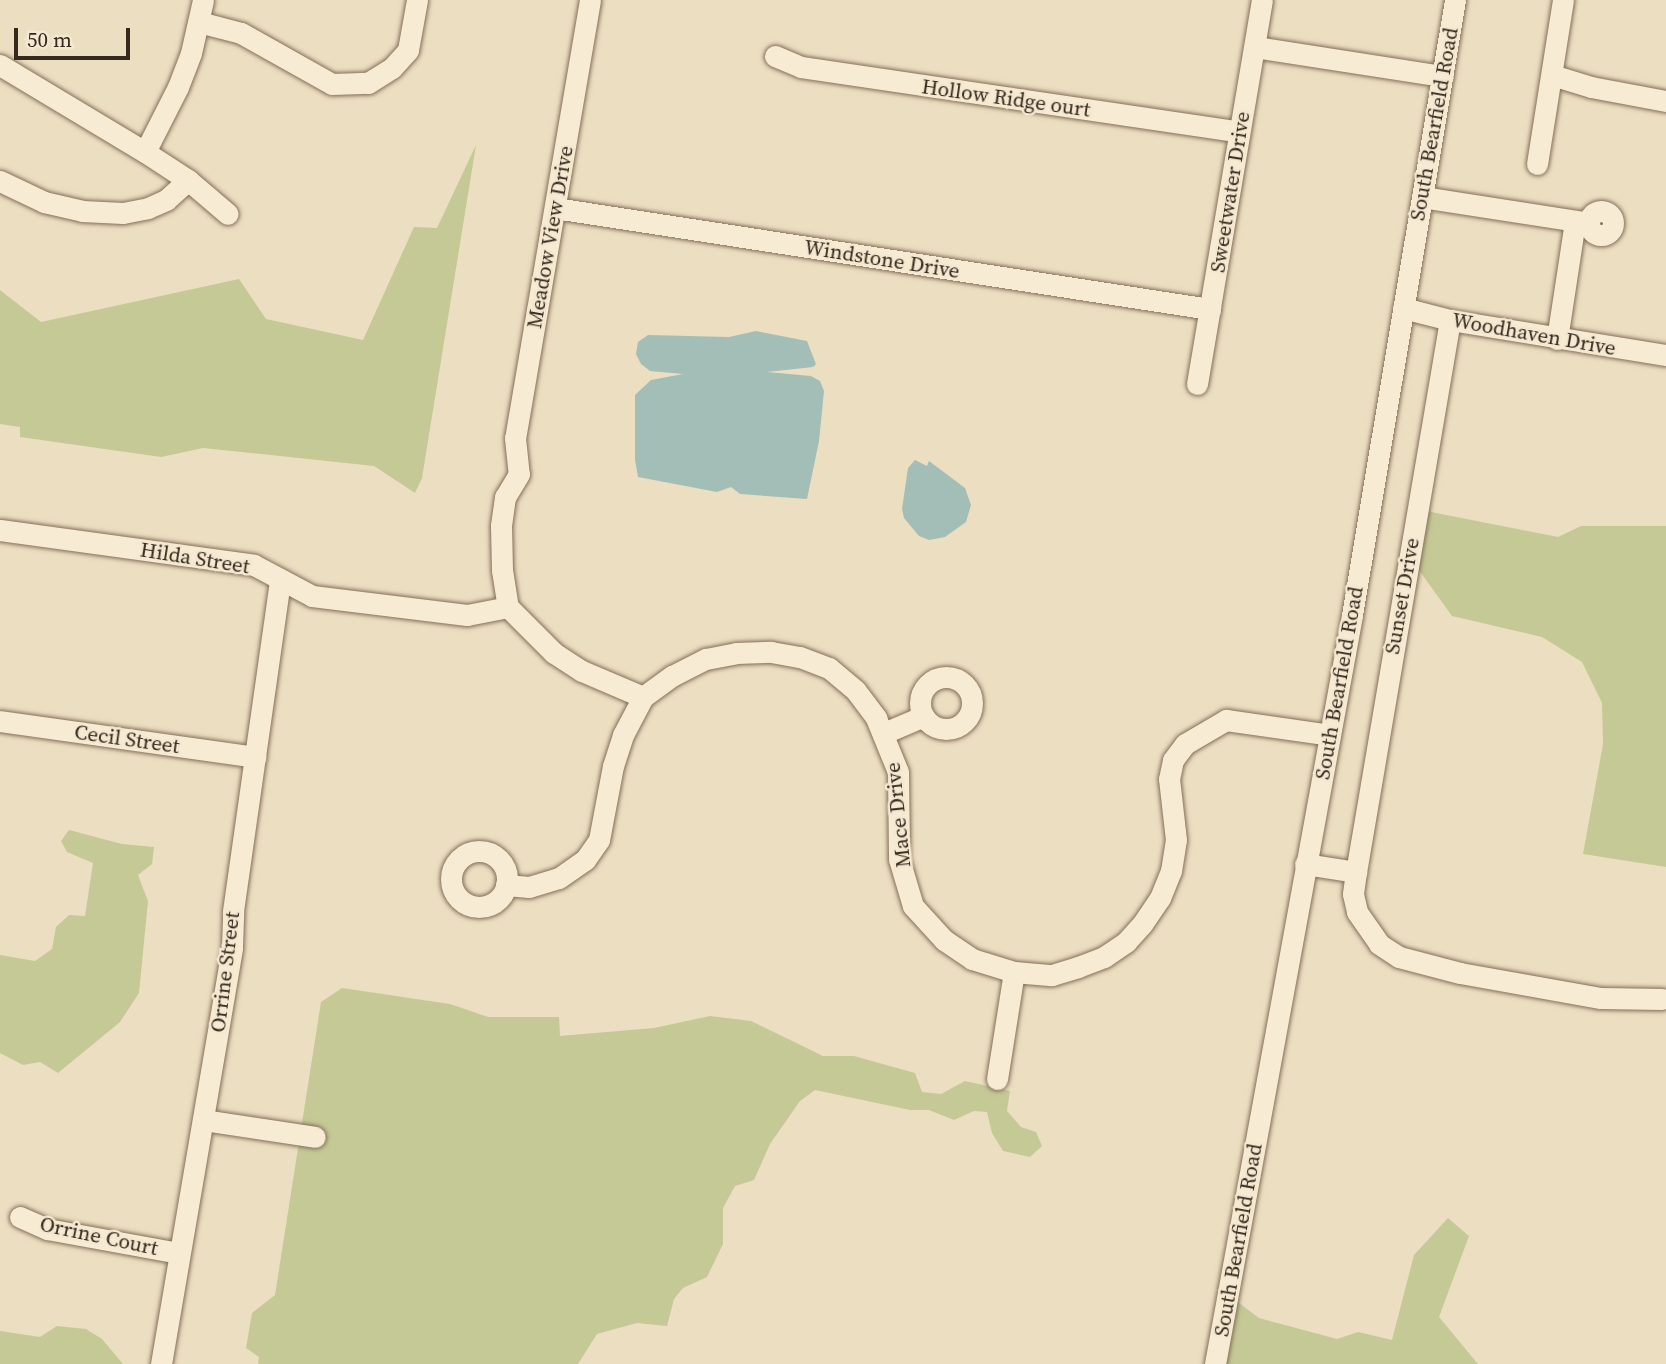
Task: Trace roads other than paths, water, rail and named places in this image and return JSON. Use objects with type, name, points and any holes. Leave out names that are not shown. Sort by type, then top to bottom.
[{"type":"street","points":[[145,152],[178,87],[199,22],[203,0]]},
{"type":"street","points":[[199,22],[241,33],[332,84],[368,83],[392,68],[408,50],[417,0]]},
{"type":"street","name":"Meadow View Drive","points":[[508,607],[502,570],[501,526],[505,497],[519,474],[515,438],[590,0]]},
{"type":"street","name":"Sweetwater Drive","points":[[1197,384],[1262,0]]},
{"type":"street","name":"South Bearfield Road","points":[[1215,1364],[1330,734],[1455,0]]},
{"type":"street","points":[[1537,164],[1563,0]]},
{"type":"street","points":[[1255,47],[1443,76]]},
{"type":"street","name":"Hollow Ridge ourt","points":[[775,57],[801,67],[1239,132]]},
{"type":"street","points":[[0,65],[188,180],[228,214]]},
{"type":"street","points":[[1552,75],[1591,87],[1666,101]]},
{"type":"street","points":[[0,181],[44,202],[82,211],[123,213],[148,208],[166,200],[188,180]]},
{"type":"street","points":[[1422,197],[1582,223],[1558,338]]},
{"type":"street","name":"Windstone Drive","points":[[555,208],[1210,309]]},
{"type":"street","name":"Woodhaven Drive","points":[[1404,308],[1450,320],[1666,355]]},
{"type":"street","name":"Sunset Drive","points":[[1450,320],[1356,872],[1353,894],[1357,912],[1379,944],[1399,957],[1460,973],[1601,998],[1662,999]]},
{"type":"street","name":"Hilda Street","points":[[0,530],[254,565],[312,596],[467,615],[508,607]]},
{"type":"street","name":"Orrine Street","points":[[161,1364],[232,947],[233,911],[280,579]]},
{"type":"street","points":[[506,885],[529,887],[559,878],[584,860],[599,841],[616,756],[623,735],[643,697],[582,671],[554,653],[508,607]]},
{"type":"street","name":"Mace Drive","points":[[643,697],[672,676],[706,659],[736,653],[771,652],[800,657],[829,668],[856,691],[884,733],[898,772],[900,859],[913,906],[944,940],[972,958],[1014,972],[1052,975],[1104,957],[1126,942],[1160,898],[1171,871],[1176,840],[1169,779],[1172,760],[1185,744],[1226,720],[1330,734]]},
{"type":"street","points":[[884,733],[924,716]]},
{"type":"street","name":"Cecil Street","points":[[0,721],[255,757]]},
{"type":"street","points":[[1305,864],[1356,872]]},
{"type":"street","points":[[997,1079],[1014,972]]},
{"type":"street","points":[[203,1120],[315,1137]]},
{"type":"street","name":"Orrine Court","points":[[20,1217],[47,1229],[179,1253]]},
{"type":"water","points":[[756,331],[807,341],[816,364],[813,367],[767,372],[811,376],[820,381],[824,391],[819,441],[807,499],[740,494],[731,487],[717,492],[638,477],[635,460],[635,395],[651,380],[683,374],[650,371],[641,364],[636,354],[638,342],[648,335],[729,337]]},
{"type":"water","points":[[915,460],[927,466],[929,461],[965,488],[971,505],[966,522],[945,537],[929,540],[919,536],[904,518],[902,509],[908,468]]}]
